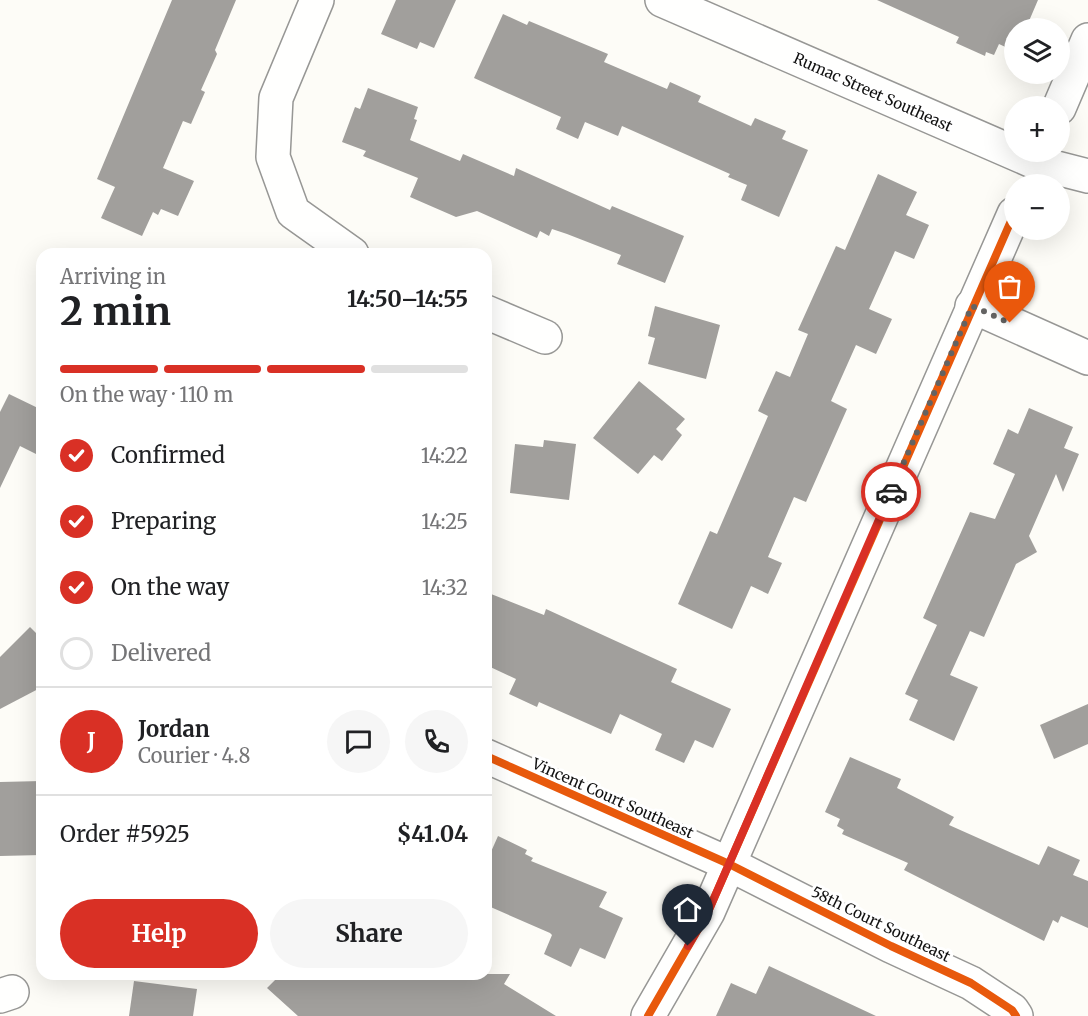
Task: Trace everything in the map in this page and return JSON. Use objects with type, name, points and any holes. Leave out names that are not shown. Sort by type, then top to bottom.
[{"type":"street","points":[[317,0],[276,98],[273,157],[293,212],[344,248]]},
{"type":"street","name":"Rumac Street Southeast","points":[[662,0],[1035,166],[1088,176]]},
{"type":"street","points":[[1064,96],[1088,40]]},
{"type":"street","points":[[648,1016],[708,912],[1004,236]]},
{"type":"street","points":[[972,306],[1088,358]]},
{"type":"street","points":[[492,315],[545,337]]},
{"type":"street","name":"Vincent Court Southeast","points":[[492,759],[729,864]]},
{"type":"street","name":"58th Court Southeast","points":[[729,864],[971,982],[1012,1010],[1016,1016]]},
{"type":"building","points":[[172,0],[236,0],[215,50],[217,54],[201,90],[205,92],[191,124],[183,121],[163,168],[194,181],[178,216],[161,209],[158,215],[153,212],[142,236],[101,218],[115,187],[97,179]]},
{"type":"building","points":[[396,0],[456,0],[434,48],[420,42],[417,49],[381,34]]},
{"type":"building","points":[[877,0],[1038,0],[1030,18],[1004,18],[1004,46],[999,44],[994,55],[986,52],[985,56],[956,43],[959,37]]},
{"type":"building","points":[[503,14],[527,25],[529,21],[608,54],[604,62],[667,89],[670,82],[701,96],[698,102],[751,126],[755,118],[786,131],[782,139],[808,150],[779,217],[741,200],[747,185],[728,177],[730,174],[622,126],[618,136],[585,122],[578,139],[556,129],[561,117],[474,78]]},
{"type":"building","points":[[368,88],[418,107],[414,119],[417,120],[410,140],[460,161],[463,154],[514,176],[516,168],[610,210],[612,206],[684,236],[665,283],[617,264],[621,255],[567,234],[552,229],[549,236],[540,231],[537,238],[477,211],[456,217],[410,197],[418,178],[363,156],[366,151],[342,142],[355,107],[360,109]]},
{"type":"building","points":[[878,174],[917,192],[906,215],[929,225],[914,259],[895,251],[869,309],[892,319],[876,354],[856,345],[831,401],[847,409],[806,502],[794,497],[768,557],[782,563],[768,594],[751,586],[732,629],[678,604],[710,531],[717,534],[768,416],[758,411],[776,371],[790,377],[808,334],[798,330],[836,246],[845,250]]},
{"type":"building","points":[[655,306],[720,325],[706,379],[648,364],[655,338],[648,336]]},
{"type":"building","points":[[639,381],[685,419],[676,429],[682,435],[662,461],[654,455],[638,474],[593,438]]},
{"type":"building","points":[[9,394],[36,407],[36,454],[20,446],[0,488],[0,412]]},
{"type":"building","points":[[1029,408],[1073,427],[1064,448],[1079,454],[1063,492],[1056,474],[1029,536],[1037,552],[1016,564],[984,637],[970,631],[950,675],[978,687],[954,741],[909,720],[918,700],[905,694],[937,625],[923,618],[970,512],[995,519],[1015,474],[993,464],[1008,429],[1018,434]]},
{"type":"building","points":[[544,440],[576,444],[569,500],[510,493],[515,444],[543,447]]},
{"type":"building","points":[[492,594],[544,615],[546,609],[677,669],[671,682],[731,709],[713,748],[695,740],[684,763],[655,750],[662,734],[620,714],[611,734],[539,702],[537,707],[509,694],[516,679],[492,668]]},
{"type":"building","points":[[30,627],[36,633],[36,690],[0,709],[0,657]]},
{"type":"building","points":[[1088,704],[1088,744],[1054,759],[1040,725]]},
{"type":"building","points":[[850,757],[901,779],[897,788],[954,817],[949,825],[1039,865],[1048,846],[1080,860],[1073,875],[1088,881],[1088,928],[1061,916],[1058,923],[1053,920],[1044,941],[904,870],[908,863],[842,834],[844,830],[837,826],[840,819],[825,812]]},
{"type":"building","points":[[36,781],[36,855],[0,856],[0,782]]},
{"type":"building","points":[[498,836],[527,850],[525,854],[533,858],[531,861],[607,892],[599,907],[623,918],[605,959],[580,948],[571,967],[544,954],[552,935],[550,933],[492,908],[492,850]]},
{"type":"building","points":[[769,966],[876,1016],[716,1016],[731,983],[756,994]]},
{"type":"building","points":[[492,974],[510,974],[504,984],[556,1016],[298,1016],[267,988],[275,980],[492,980]]},
{"type":"building","points":[[134,981],[197,989],[193,1016],[129,1016]]},
{"type":"cycle path","points":[[648,1016],[708,912],[1004,237]]},
{"type":"cycle path","points":[[492,759],[729,864],[891,946],[971,983],[1012,1010],[1016,1016]]},
{"type":"way so far","points":[[891,492],[972,306],[1010,323]]},
{"type":"route","points":[[688,946],[708,912],[891,492]]}]
